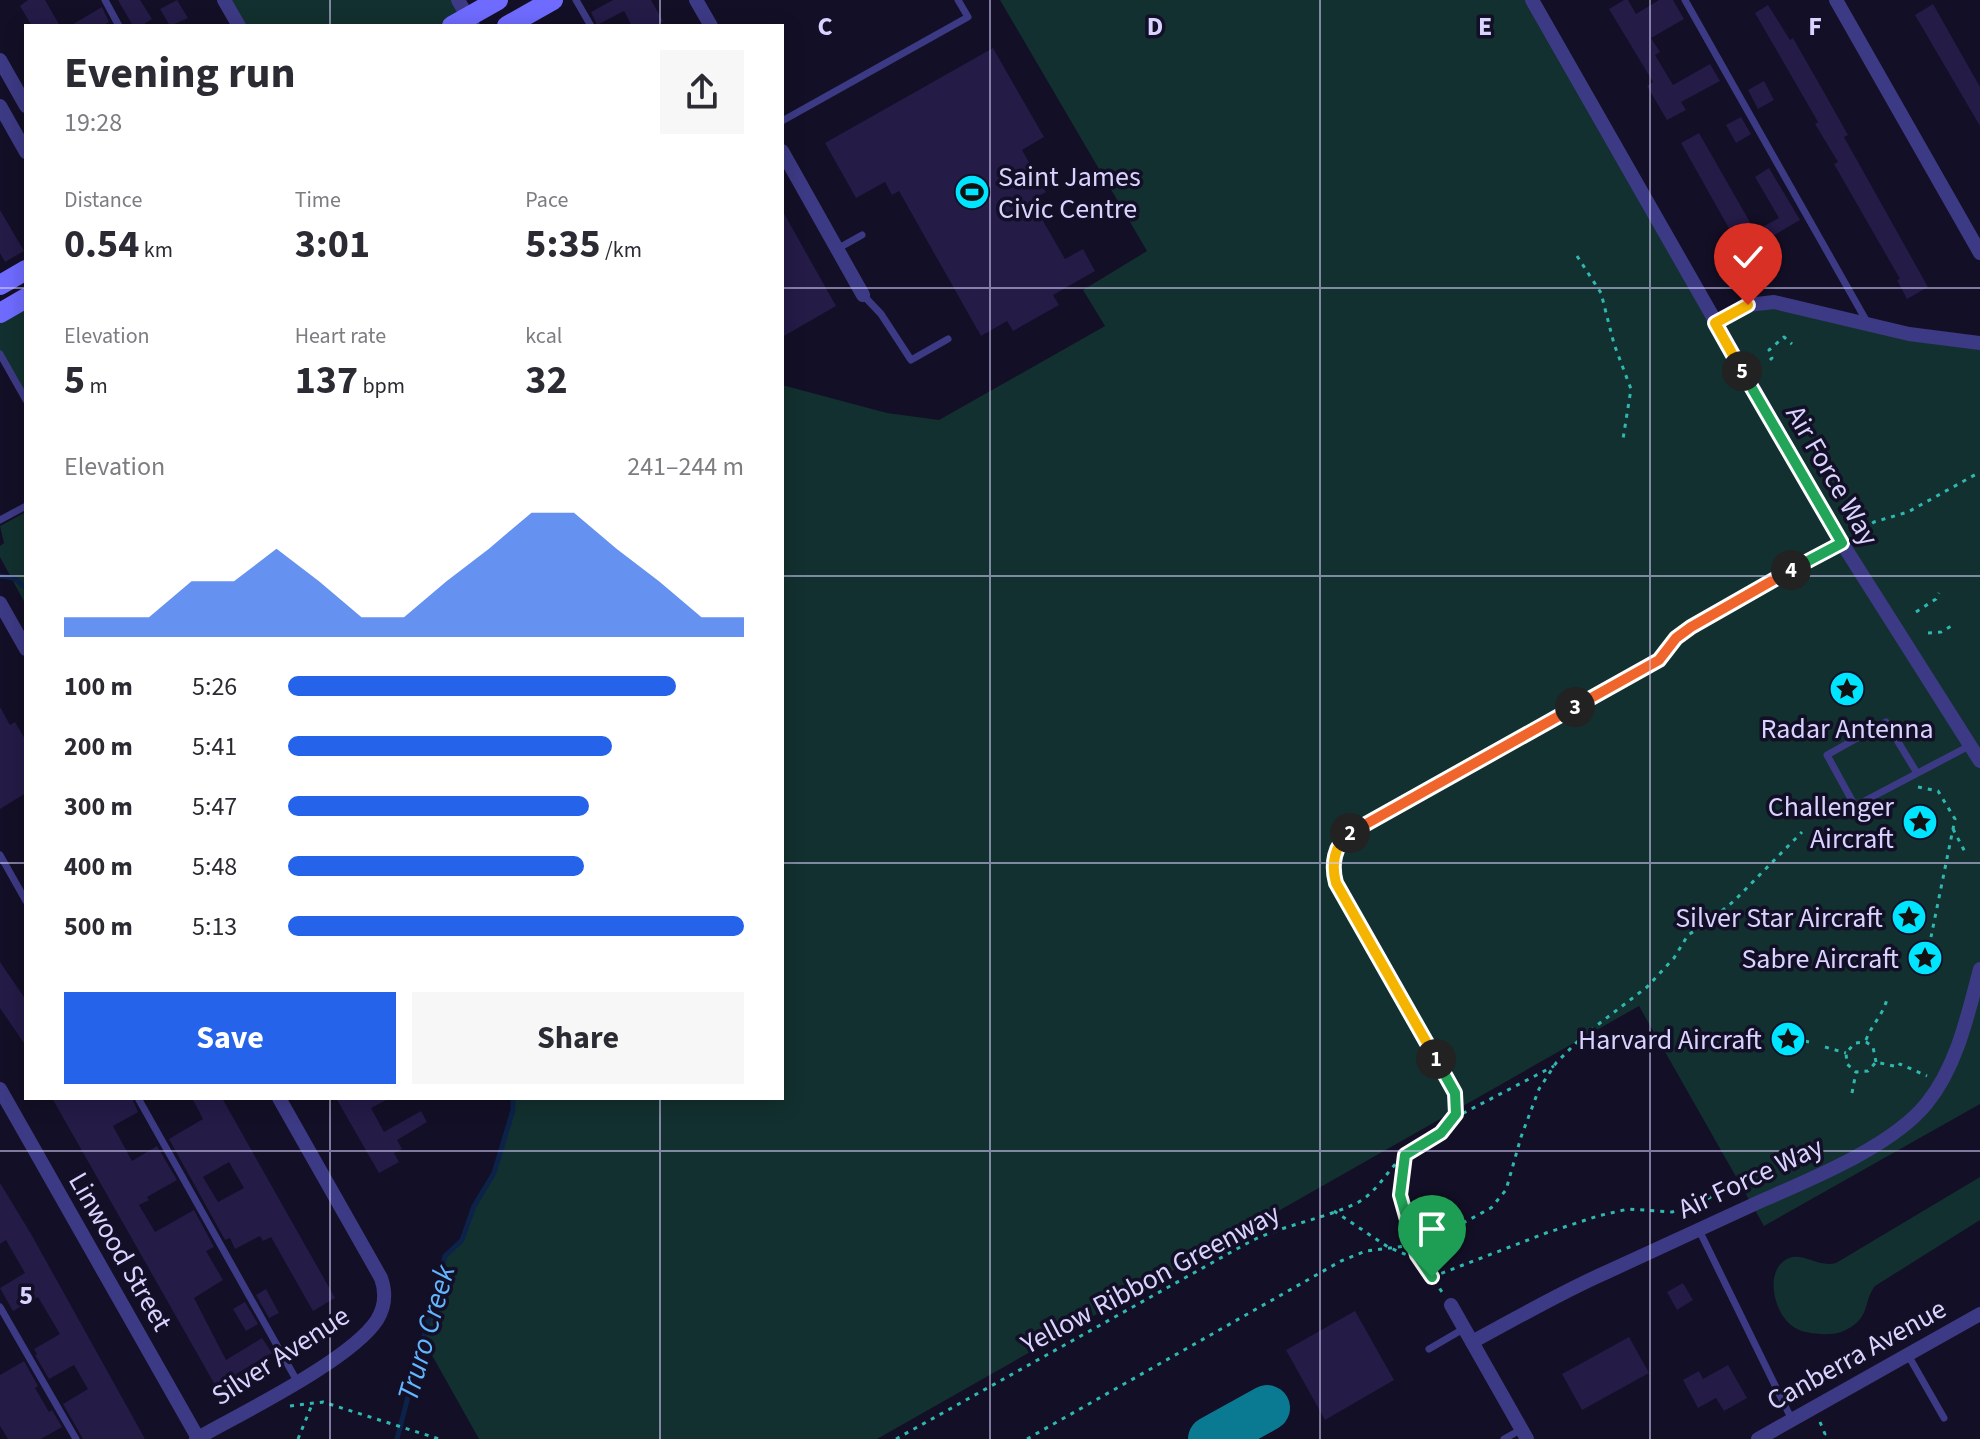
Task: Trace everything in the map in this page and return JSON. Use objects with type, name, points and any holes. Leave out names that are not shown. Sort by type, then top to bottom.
[{"type":"main road","points":[[463,17],[498,0]]},
{"type":"main road","points":[[511,24],[553,0]]},
{"type":"main road","points":[[0,285],[24,271]]},
{"type":"main road","points":[[0,313],[24,299]]},
{"type":"street","points":[[224,0],[238,24]]},
{"type":"street","points":[[696,0],[710,24]]},
{"type":"street","name":"Air Force Way","points":[[1532,0],[1842,543],[1980,761]]},
{"type":"street","points":[[1836,0],[1980,253]]},
{"type":"street","points":[[0,60],[24,102]]},
{"type":"street","points":[[0,106],[24,148]]},
{"type":"street","points":[[784,155],[863,295]]},
{"type":"street","points":[[1715,323],[1748,305],[1774,302],[1909,334],[1980,343]]},
{"type":"street","points":[[0,603],[24,645]]},
{"type":"street","name":"Air Force Way","points":[[1469,1335],[1808,1180],[1884,1139],[1915,1117],[1941,1083],[1954,1055],[1978,986],[1980,969]]},
{"type":"street","name":"Linwood Street","points":[[0,1089],[197,1438]]},
{"type":"street","name":"Silver Avenue","points":[[197,1438],[297,1381],[358,1340],[378,1319],[383,1306],[385,1293],[381,1278],[280,1100]]},
{"type":"street","points":[[1451,1305],[1524,1434]]},
{"type":"street","name":"Canberra Avenue","points":[[1758,1439],[1980,1314]]},
{"type":"lane","points":[[105,0],[118,24]]},
{"type":"lane","points":[[576,0],[590,24]]},
{"type":"lane","points":[[784,120],[968,17],[958,0]]},
{"type":"lane","points":[[1685,0],[1868,324]]},
{"type":"lane","points":[[837,249],[862,235]]},
{"type":"lane","points":[[863,295],[881,314],[911,360],[948,339]]},
{"type":"lane","points":[[0,354],[24,396]]},
{"type":"lane","points":[[0,520],[24,507]]},
{"type":"lane","points":[[1917,773],[1886,722],[1827,755],[1855,806],[1971,745]]},
{"type":"lane","points":[[0,855],[24,897]]},
{"type":"lane","points":[[139,1100],[297,1381]]},
{"type":"lane","points":[[1699,1230],[1792,1420]]},
{"type":"lane","points":[[0,1307],[76,1439]]},
{"type":"lane","points":[[1429,1349],[1469,1335]]},
{"type":"lane","points":[[1908,1355],[1944,1418]]},
{"type":"lane","points":[[1504,1439],[1524,1434]]},
{"type":"path","points":[[1577,256],[1601,293],[1614,344],[1631,389],[1623,439]]},
{"type":"path","points":[[1770,360],[1769,350],[1784,337],[1792,344]]},
{"type":"path","points":[[1454,1118],[1457,1098],[1453,1087],[1338,888],[1334,866],[1340,843],[1355,830],[1651,665],[1691,627],[1874,522],[1908,512],[1980,472]]},
{"type":"path","points":[[1916,612],[1936,599],[1939,593]]},
{"type":"path","points":[[1928,633],[1941,632],[1953,625]]},
{"type":"path","points":[[1918,787],[1938,791],[1955,819],[1931,937]]},
{"type":"path","points":[[1953,829],[1965,852]]},
{"type":"path","points":[[1027,1439],[1341,1261],[1366,1251],[1415,1245],[1433,1239],[1491,1208],[1506,1190],[1539,1089],[1555,1066],[1583,1036],[1647,987],[1674,958],[1688,935],[1734,901],[1802,832]]},
{"type":"path","points":[[1866,1042],[1872,1024],[1883,1014],[1887,999]]},
{"type":"path","points":[[1796,1039],[1809,1042]]},
{"type":"path","points":[[1866,1042],[1875,1051],[1876,1062],[1868,1071],[1856,1072],[1847,1064],[1846,1053],[1855,1043],[1866,1042]]},
{"type":"path","points":[[1825,1047],[1846,1053]]},
{"type":"path","points":[[1876,1062],[1898,1067],[1900,1064],[1941,1083]]},
{"type":"path","name":"Yellow Ribbon Greenway","points":[[896,1439],[1251,1241],[1364,1199],[1405,1155],[1441,1133],[1454,1118],[1555,1066]]},
{"type":"path","points":[[1852,1093],[1856,1072]]},
{"type":"path","points":[[1405,1155],[1400,1195],[1415,1245],[1421,1261],[1451,1305]]},
{"type":"path","points":[[1432,1277],[1598,1216],[1628,1209],[1672,1212],[1698,1204],[1746,1177]]},
{"type":"path","points":[[1334,1211],[1388,1247],[1421,1261]]},
{"type":"path","points":[[298,1439],[313,1402]]},
{"type":"path","points":[[284,1408],[313,1402],[331,1404],[439,1439]]},
{"type":"green space","points":[[224,0],[458,0],[468,17],[456,24],[238,24]]},
{"type":"green space","points":[[1000,0],[1532,0],[1715,323],[1757,303],[1980,343],[1980,1104],[1764,1226],[1639,1006],[877,1439],[479,1439],[424,1341],[445,1256],[462,1240],[474,1206],[493,1174],[513,1110],[513,1100],[784,1100],[784,386],[887,413],[939,420],[1105,326],[1083,290],[1147,251]]},
{"type":"green space","points":[[24,299],[24,393],[0,353],[0,313]]},
{"type":"green space","points":[[24,513],[24,601],[0,557],[0,546],[4,543],[0,526]]},
{"type":"green space","points":[[1980,1177],[1980,1220],[1875,1286],[1863,1315],[1851,1327],[1834,1334],[1812,1333],[1798,1329],[1785,1319],[1776,1302],[1774,1282],[1780,1265],[1787,1259],[1798,1257],[1836,1263]]},
{"type":"building","points":[[28,0],[45,0],[59,24],[31,24],[20,6]]},
{"type":"building","points":[[118,0],[140,0],[152,19],[144,24],[132,24]]},
{"type":"building","points":[[177,0],[188,18],[169,24],[160,9]]},
{"type":"building","points":[[613,0],[651,0],[663,21],[658,24],[631,24],[624,11],[597,24],[591,12]]},
{"type":"building","points":[[1628,0],[1636,14],[1659,0],[1673,0],[1684,19],[1651,38],[1660,52],[1655,55],[1673,85],[1710,64],[1720,81],[1681,102],[1686,110],[1667,120],[1647,86],[1653,82],[1609,9]]},
{"type":"building","points":[[1933,4],[1980,87],[1980,126],[1915,15]]},
{"type":"building","points":[[1768,5],[1790,40],[1793,38],[1825,94],[1848,135],[1844,137],[1928,287],[1907,299],[1897,280],[1900,279],[1834,164],[1838,162],[1815,124],[1818,122],[1755,13]]},
{"type":"building","points":[[102,7],[109,22],[106,24],[73,24]]},
{"type":"building","name":"Saint James Civic Centre","points":[[993,48],[1044,137],[1022,150],[1046,192],[1031,200],[1065,259],[1083,249],[1095,271],[1053,295],[1059,305],[1013,331],[1007,321],[981,336],[899,191],[892,195],[885,182],[856,198],[825,143]]},
{"type":"building","points":[[1764,81],[1774,100],[1758,109],[1748,90]]},
{"type":"building","points":[[1741,117],[1751,134],[1736,143],[1726,125]]},
{"type":"building","points":[[1699,133],[1755,231],[1779,218],[1755,177],[1769,168],[1800,220],[1764,241],[1771,253],[1754,263],[1735,230],[1731,232],[1681,143]]},
{"type":"building","points":[[0,210],[24,251],[5,262],[0,253]]},
{"type":"building","points":[[784,214],[836,306],[784,336]]},
{"type":"building","points":[[0,707],[10,725],[15,722],[24,738],[24,794],[0,809]]},
{"type":"building","points":[[0,962],[24,997],[24,1043],[0,1008]]},
{"type":"building","points":[[53,1100],[133,1100],[138,1112],[113,1126],[132,1161],[157,1146],[177,1180],[139,1205],[155,1232],[194,1210],[214,1247],[206,1251],[223,1280],[194,1298],[226,1360],[262,1338],[272,1353],[236,1374],[244,1387],[223,1399]]},
{"type":"building","points":[[193,1100],[223,1100],[335,1298],[313,1311],[271,1237],[263,1241],[260,1236],[235,1249],[230,1238],[225,1240],[169,1139],[203,1119]],"holes":[[[229,1162],[244,1188],[218,1202],[203,1177]]]},
{"type":"building","points":[[337,1100],[386,1100],[371,1108],[384,1132],[421,1111],[427,1122],[397,1140],[402,1149],[394,1153],[399,1162],[379,1173]]},
{"type":"building","points":[[0,1183],[145,1439],[83,1439],[63,1404],[88,1389],[74,1365],[49,1379],[35,1355],[34,1349],[60,1334],[38,1297],[13,1311],[0,1288],[25,1273],[6,1240],[0,1244]]},
{"type":"building","points":[[1683,1283],[1693,1300],[1677,1310],[1667,1292]]},
{"type":"building","points":[[266,1289],[279,1313],[269,1318],[256,1295]]},
{"type":"building","points":[[245,1302],[258,1324],[246,1331],[233,1309]]},
{"type":"building","points":[[1355,1311],[1394,1380],[1325,1420],[1286,1350]]},
{"type":"building","points":[[1629,1337],[1649,1373],[1582,1410],[1562,1374]]},
{"type":"building","points":[[24,1361],[38,1386],[35,1388],[62,1427],[41,1439],[8,1439],[0,1426],[0,1375]]},
{"type":"building","points":[[1728,1365],[1747,1398],[1724,1411],[1716,1398],[1698,1408],[1683,1380],[1699,1371],[1703,1379]]},
{"type":"waterway","name":"Truro Creek","points":[[0,576],[14,578],[24,586]]},
{"type":"waterway","name":"Truro Creek","points":[[397,1439],[445,1256],[462,1240],[474,1206],[494,1173],[513,1110],[513,1100]]},
{"type":"taxiway","points":[[1211,1439],[1267,1408]]},
{"type":"place","name":"Saint James Civic Centre","points":[[972,192]]},
{"type":"place","name":"Radar Antenna","points":[[1847,689]]},
{"type":"place","name":"Challenger Aircraft","points":[[1920,822]]},
{"type":"place","name":"Silver Star Aircraft","points":[[1909,917]]},
{"type":"place","name":"Sabre Aircraft","points":[[1925,958]]},
{"type":"place","name":"Harvard Aircraft","points":[[1788,1039]]},
{"type":"route","points":[[1432,1277],[1417,1255],[1400,1195],[1401,1173],[1405,1155],[1441,1133],[1453,1121],[1457,1098],[1338,888],[1334,866],[1338,847],[1355,830],[1651,665],[1691,627],[1842,543],[1715,323],[1748,305]]}]
